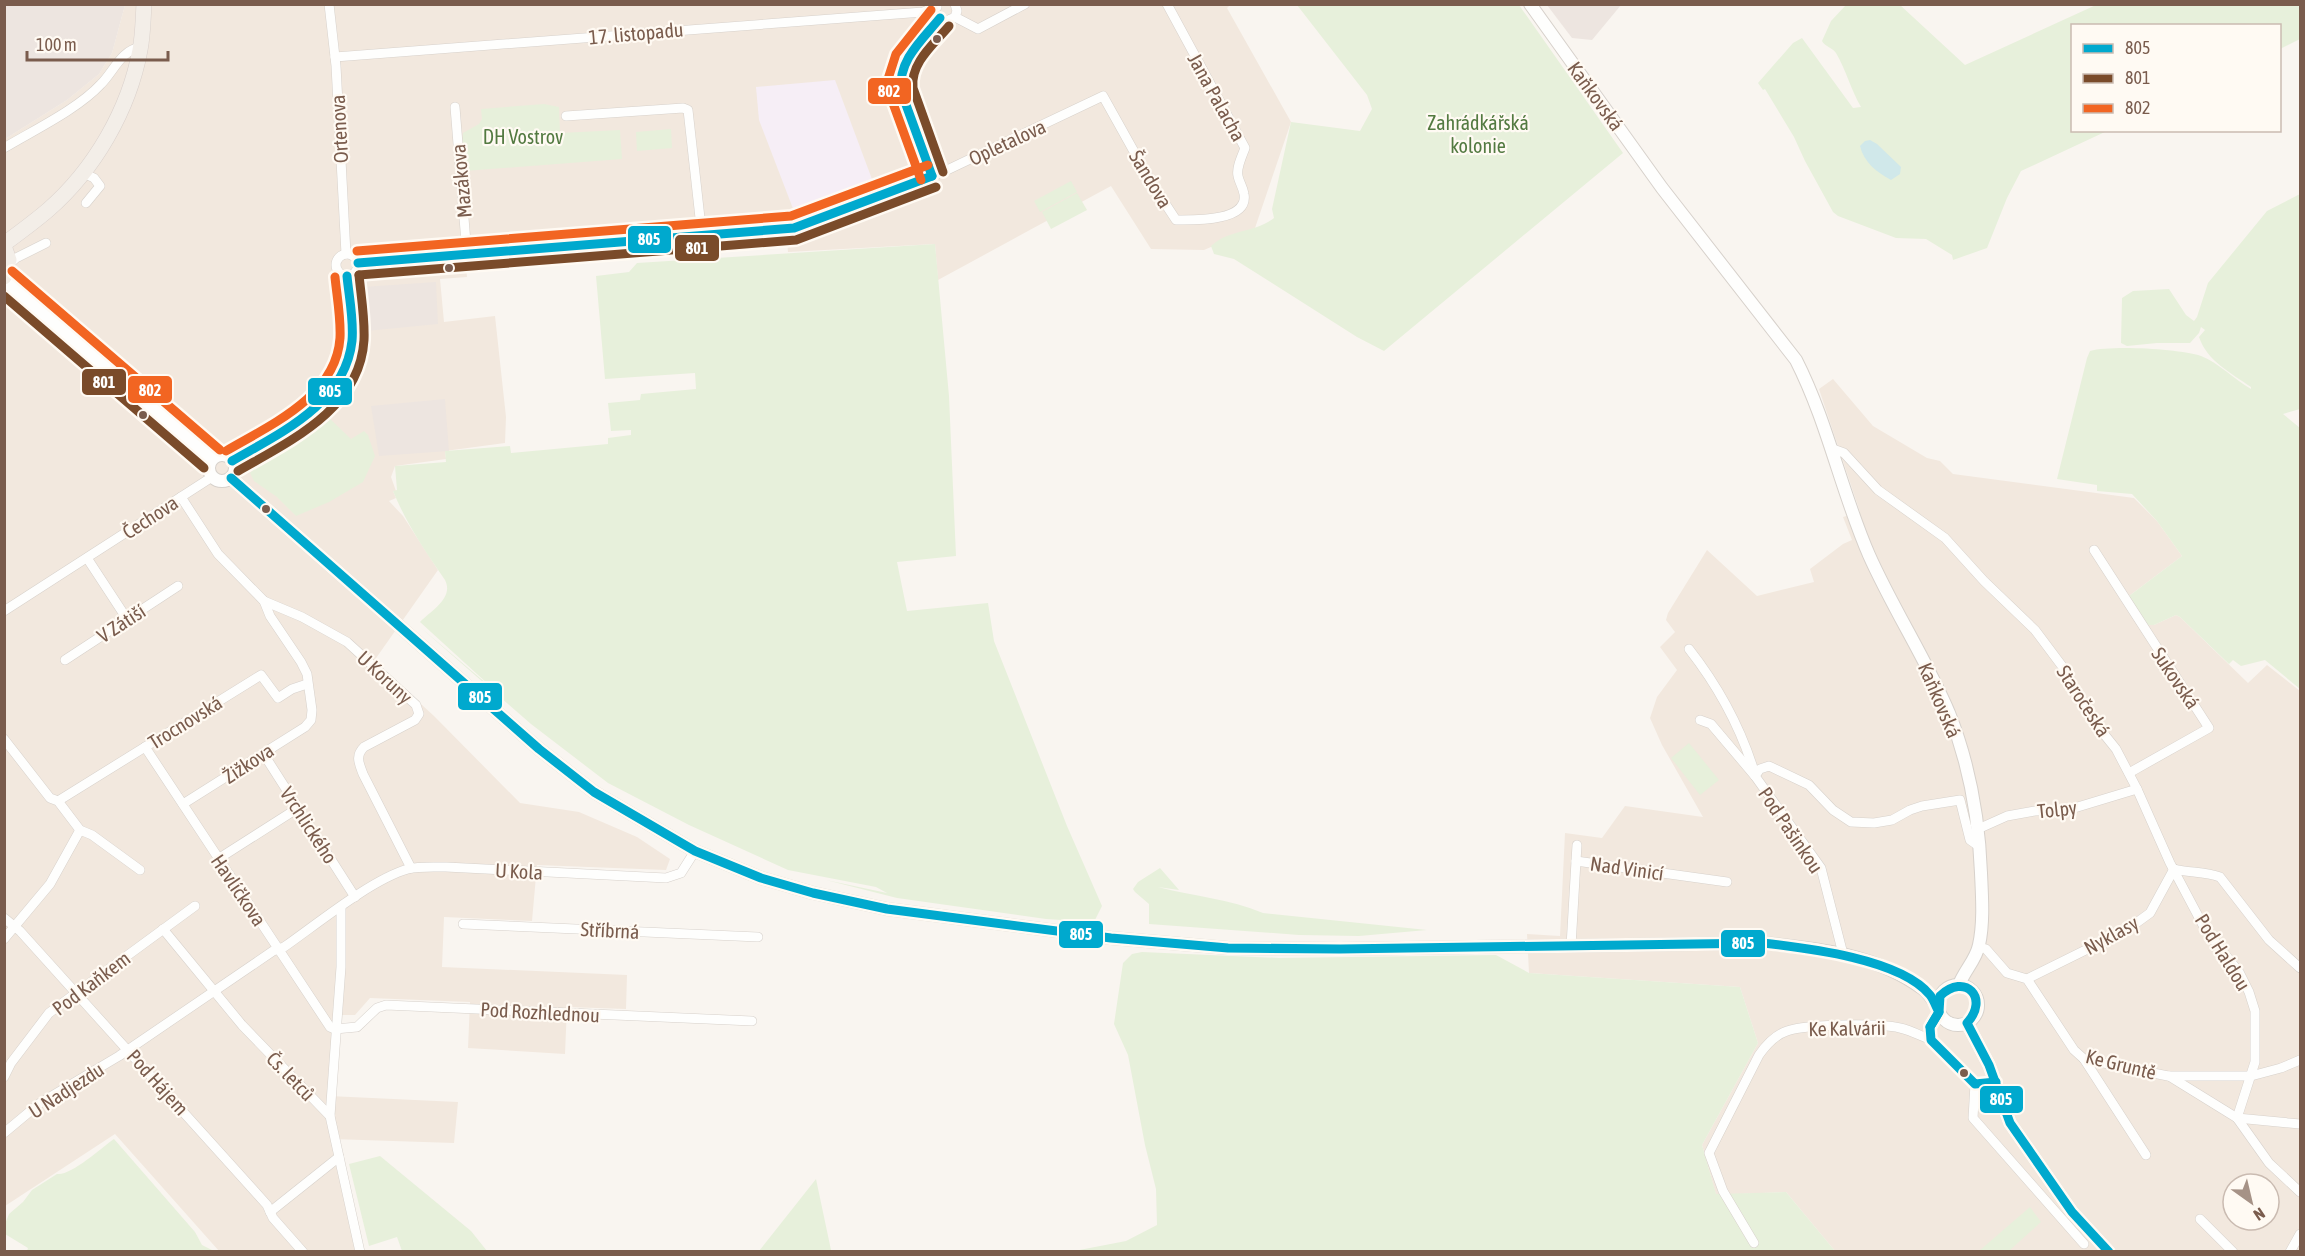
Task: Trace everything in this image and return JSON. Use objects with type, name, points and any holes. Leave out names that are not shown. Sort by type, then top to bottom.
[{"type":"main road","points":[[6,273],[8,252],[4,245],[48,211],[83,173],[102,146],[123,106],[141,47],[144,4]]},
{"type":"street","name":"Ortenova","points":[[329,4],[335,57],[346,254]]},
{"type":"street","points":[[938,6],[937,14],[946,21],[955,17],[957,11],[955,4]]},
{"type":"street","points":[[955,17],[978,28],[1025,4]]},
{"type":"street","name":"Jana Palacha","points":[[1167,4],[1245,148],[1237,173],[1245,196],[1242,206],[1223,217]]},
{"type":"street","name":"Kaňkovská","points":[[1530,4],[1662,188],[1796,360],[1812,391],[1869,555],[1949,713],[1963,755],[1978,829],[1983,907],[1979,946],[1968,972],[1965,987]]},
{"type":"street","name":"17. listopadu","points":[[335,57],[924,12],[938,6]]},
{"type":"street","points":[[932,176],[904,102],[900,79],[910,55],[940,18]]},
{"type":"street","points":[[4,148],[84,99],[101,85],[125,55],[141,47]]},
{"type":"street","name":"Šandova","points":[[1103,96],[1151,182],[1176,220],[1208,220],[1223,217]]},
{"type":"street","name":"Opletalova","points":[[358,263],[794,228],[932,176],[1103,96]]},
{"type":"street","name":"Mazákova","points":[[455,107],[467,255]]},
{"type":"street","points":[[566,116],[683,108],[688,110],[702,236]]},
{"type":"street","points":[[83,173],[94,178],[99,186],[86,203]]},
{"type":"street","points":[[46,243],[16,258],[6,273],[212,459]]},
{"type":"street","points":[[346,254],[355,257],[358,263],[356,271],[347,276],[341,273],[336,266],[338,259],[346,254]]},
{"type":"street","points":[[232,461],[309,412],[336,387],[346,366],[352,342],[347,276]]},
{"type":"street","name":"Staročeská","points":[[1832,446],[1844,453],[1878,490],[1944,538],[2035,630],[2062,666],[2087,713],[2116,749],[2174,869]]},
{"type":"street","points":[[212,459],[223,455],[232,461],[235,468],[231,478]]},
{"type":"street","points":[[212,459],[209,470],[212,477],[219,481],[231,478]]},
{"type":"street","name":"Čechova","points":[[4,611],[212,477]]},
{"type":"street","points":[[231,478],[522,735],[594,792],[695,851],[761,878],[861,904],[927,915],[1111,938],[1228,948],[1763,944],[1806,947],[1843,954],[1879,966],[1925,990],[1943,991]]},
{"type":"street","name":"U Koruny","points":[[181,497],[218,554],[264,602],[270,616],[301,662],[307,674],[312,710],[311,720]]},
{"type":"street","name":"Sukovská","points":[[2094,550],[2209,728],[2129,773]]},
{"type":"street","points":[[87,558],[127,619]]},
{"type":"street","name":"V Zátiší","points":[[65,660],[178,586]]},
{"type":"street","name":"U Koruny","points":[[264,602],[302,617],[346,642],[416,705],[419,714],[415,720],[364,747],[358,759],[363,774],[411,868]]},
{"type":"street","name":"Pod Pašinkou","points":[[1689,649],[1710,676],[1725,702],[1738,729],[1755,776]]},
{"type":"street","name":"Trocnovská","points":[[58,801],[261,675],[278,698],[292,689],[308,684]]},
{"type":"street","name":"Žižkova","points":[[183,804],[305,728],[311,720]]},
{"type":"street","name":"Pod Pašinkou","points":[[1700,720],[1711,724],[1755,776],[1821,868],[1843,954]]},
{"type":"street","points":[[4,739],[50,798],[58,801],[80,830],[92,835],[140,870]]},
{"type":"street","name":"Havlíčkova","points":[[145,747],[330,1027],[336,1029]]},
{"type":"street","name":"Vrchlického","points":[[263,753],[355,897]]},
{"type":"street","name":"Pod Pašinkou","points":[[1755,776],[1760,769],[1769,766],[1787,774],[1809,786],[1833,810],[1851,822],[1874,823],[1892,820],[1922,806],[1960,800],[1970,840],[1980,847]]},
{"type":"street","name":"Tolpy","points":[[1978,829],[2014,814],[2072,809],[2137,789]]},
{"type":"street","points":[[218,859],[298,808]]},
{"type":"street","points":[[4,939],[50,884],[80,830]]},
{"type":"street","points":[[1576,845],[1576,861]]},
{"type":"street","name":"U Kola","points":[[128,1048],[355,897],[387,878],[411,868],[446,867],[666,878],[681,873],[695,851]]},
{"type":"street","name":"Nad Vinicí","points":[[1566,946],[1576,861],[1726,882]]},
{"type":"street","points":[[2174,869],[2184,872],[2210,873],[2220,877],[2257,926],[2301,968]]},
{"type":"street","name":"Nyklasy","points":[[2027,979],[2128,929],[2150,913],[2174,869]]},
{"type":"street","name":"Pod Haldou","points":[[2174,869],[2205,929],[2239,972],[2249,992],[2255,1011],[2256,1039],[2255,1062],[2251,1076]]},
{"type":"street","name":"Pod Kaňkem","points":[[4,1077],[11,1063],[44,1018],[195,906]]},
{"type":"street","points":[[330,1116],[341,968],[341,908]]},
{"type":"street","name":"Pod Hájem","points":[[4,918],[128,1048],[267,1204],[273,1218],[303,1251]]},
{"type":"street","name":"Stříbrná","points":[[463,924],[758,937]]},
{"type":"street","name":"Čs. letců","points":[[163,929],[242,1025],[330,1116],[360,1251]]},
{"type":"street","points":[[1979,946],[1986,949],[2007,973],[2027,979]]},
{"type":"street","name":"Ke Gruntě","points":[[2027,979],[2074,1050],[2084,1059],[2168,1076],[2251,1076],[2301,1060]]},
{"type":"street","points":[[1925,990],[1938,1010],[1950,1024],[1967,1023],[1972,1019],[1978,1007],[1975,995],[1965,987],[1948,987],[1943,991],[1938,1010],[1930,1027],[1930,1040],[1975,1084],[1973,1118],[2084,1244]]},
{"type":"street","name":"Pod Rozhlednou","points":[[336,1029],[357,1027],[377,1008],[386,1005],[752,1021]]},
{"type":"street","points":[[1967,1023],[1979,1043],[1996,1082],[2010,1123],[2072,1212],[2109,1251]]},
{"type":"street","name":"Ke Kalvárii","points":[[1754,1243],[1723,1191],[1709,1153],[1759,1055],[1776,1036],[1787,1031],[1815,1026],[1891,1026],[1902,1028],[1930,1040]]},
{"type":"street","name":"U Nadjezdu","points":[[4,1133],[40,1103],[128,1048]]},
{"type":"street","points":[[2084,1059],[2146,1155]]},
{"type":"street","name":"Ke Gruntě","points":[[2168,1076],[2237,1118]]},
{"type":"street","points":[[2237,1118],[2251,1076]]},
{"type":"street","points":[[1975,1084],[1996,1082]]},
{"type":"street","points":[[2237,1118],[2301,1124]]},
{"type":"street","points":[[2237,1118],[2269,1163],[2301,1192]]},
{"type":"street","points":[[270,1212],[339,1157]]},
{"type":"street","points":[[2200,1219],[2233,1251]]},
{"type":"street","points":[[2290,1251],[2301,1234]]},
{"type":"shaded area","points":[[5,4],[125,5],[112,53],[99,74],[67,100],[5,139]]},
{"type":"shaded area","points":[[125,5],[1230,5],[1227,8],[1291,122],[1255,228],[1204,250],[1151,249],[1111,186],[938,280],[935,244],[788,252],[786,229],[466,266],[467,277],[440,279],[444,322],[495,316],[506,417],[505,443],[445,451],[446,459],[395,466],[391,477],[396,498],[389,501],[403,516],[438,570],[374,661],[434,716],[520,803],[579,812],[637,837],[670,859],[666,870],[537,865],[532,921],[444,917],[442,967],[627,975],[626,1009],[567,1007],[565,1054],[468,1048],[470,1002],[370,998],[355,1015],[333,1015],[329,1096],[458,1102],[454,1143],[332,1139],[357,1251],[219,1251],[115,1134],[5,1206],[5,139],[67,100],[99,74],[112,53]]},
{"type":"shaded area","points":[[1547,5],[1621,5],[1592,40],[1572,38]]},
{"type":"shaded area","points":[[835,80],[876,190],[797,219],[759,120],[756,87]]},
{"type":"shaded area","points":[[436,282],[438,324],[366,331],[363,287]]},
{"type":"shaded area","points":[[1833,379],[1873,426],[1927,458],[1940,461],[1953,474],[2134,498],[2157,521],[2182,556],[2129,596],[2154,625],[2176,615],[2180,617],[2248,683],[2267,665],[2300,691],[2300,1251],[1835,1251],[1786,1192],[1716,1195],[1702,1145],[1758,1043],[1740,987],[1529,973],[1527,934],[1560,936],[1565,833],[1602,838],[1625,806],[1703,817],[1662,745],[1650,718],[1657,697],[1677,670],[1660,647],[1675,632],[1666,620],[1668,613],[1707,550],[1757,596],[1814,582],[1810,569],[1843,544],[1852,540],[1843,517],[1860,512],[1819,389]]},
{"type":"shaded area","points":[[445,399],[449,451],[379,456],[371,406]]},
{"type":"green space","name":"Zahrádkářská kolonie","points":[[1297,5],[1519,5],[1623,153],[1384,351],[1357,337],[1234,259],[1214,254],[1211,246],[1226,237],[1267,223],[1274,218],[1272,209],[1291,122],[1360,131],[1372,109],[1367,95]]},
{"type":"green space","points":[[1846,5],[1900,5],[1965,65],[2096,5],[2300,5],[2300,39],[2281,48],[2281,24],[2071,24],[2071,132],[2105,132],[2021,171],[2007,198],[1987,248],[1953,260],[1952,255],[1926,239],[1896,238],[1833,212],[1794,137],[1765,89],[1763,90],[1758,83],[1793,43],[1802,38],[1853,108],[1861,107],[1836,53],[1822,41],[1831,21]]},
{"type":"green space","name":"DH Vostrov","points":[[544,104],[559,107],[560,133],[620,130],[622,159],[464,171],[461,145],[463,133],[479,124],[482,119],[481,109]]},
{"type":"green space","points":[[671,129],[672,148],[637,151],[636,132]]},
{"type":"green space","points":[[1071,181],[1077,192],[1040,212],[1034,201]]},
{"type":"green space","points":[[1077,193],[1087,210],[1051,229],[1042,212]]},
{"type":"green space","points":[[2300,194],[2300,409],[2283,414],[2300,428],[2300,689],[2265,660],[2241,666],[2233,660],[2229,664],[2176,615],[2154,625],[2148,625],[2129,596],[2182,556],[2157,521],[2132,494],[2097,491],[2097,485],[2057,479],[2090,351],[2129,348],[2201,356],[2251,389],[2220,366],[2208,353],[2199,337],[2205,330],[2201,327],[2190,343],[2127,346],[2121,343],[2122,298],[2133,291],[2169,289],[2186,315],[2194,321],[2208,283],[2267,211]]},
{"type":"green space","points":[[935,244],[949,396],[956,556],[897,562],[907,611],[988,603],[994,641],[1067,826],[1102,906],[1094,922],[1046,919],[897,898],[826,880],[887,893],[876,887],[788,870],[689,825],[608,783],[531,724],[420,627],[500,695],[420,622],[444,598],[447,586],[398,503],[393,491],[397,490],[395,466],[446,462],[445,451],[510,446],[511,453],[608,444],[608,438],[631,435],[631,430],[611,431],[608,403],[640,400],[641,394],[696,389],[695,373],[605,379],[596,276],[629,272],[637,263]]},
{"type":"green space","points":[[327,416],[351,439],[364,431],[368,435],[375,456],[363,482],[329,502],[296,516],[277,497],[254,481],[250,473],[263,459]]},
{"type":"green space","points":[[1689,743],[1719,780],[1700,795],[1671,758]]},
{"type":"green space","points":[[1160,868],[1179,890],[1158,887],[1225,901],[1263,913],[1427,930],[1359,936],[1299,935],[1149,924],[1149,904],[1133,889],[1138,882]]},
{"type":"green space","points":[[1142,952],[1279,958],[1496,955],[1529,973],[1740,987],[1758,1043],[1702,1145],[1716,1194],[1786,1192],[1835,1251],[1069,1252],[1126,1241],[1157,1225],[1156,1189],[1128,1055],[1114,1024],[1123,963],[1132,954]]},
{"type":"green space","points":[[114,1139],[195,1232],[202,1245],[214,1251],[27,1251],[28,1248],[5,1234],[5,1224],[9,1214],[23,1202],[32,1190],[57,1174],[70,1171]]},
{"type":"green space","points":[[380,1156],[471,1231],[487,1251],[402,1251],[397,1237],[369,1246],[349,1164]]},
{"type":"green space","points":[[816,1179],[831,1250],[859,1251],[759,1251]]},
{"type":"green space","points":[[2030,1207],[2041,1222],[2009,1251],[1979,1251]]},
{"type":"water","points":[[1870,140],[1901,167],[1900,174],[1891,180],[1868,162],[1860,146]]},
{"type":"transit line","name":"802","points":[[921,180],[890,95],[888,79],[896,54],[931,10]]},
{"type":"transit line","name":"805","points":[[932,176],[901,91],[901,80],[907,60],[940,18]]},
{"type":"transit line","name":"801","points":[[943,172],[913,88],[913,79],[924,54],[949,26]]},
{"type":"transit line","name":"802","points":[[357,251],[791,216],[928,165]]},
{"type":"transit line","name":"805","points":[[358,263],[794,228],[932,176]]},
{"type":"transit line","name":"801","points":[[359,275],[796,240],[936,187]]},
{"type":"transit line","name":"802","points":[[12,271],[220,450]]},
{"type":"transit line","name":"801","points":[[238,471],[300,435],[336,404],[350,385],[360,364],[364,340],[359,275]]},
{"type":"transit line","name":"805","points":[[232,461],[307,414],[324,399],[337,382],[347,363],[352,341],[352,317],[347,276]]},
{"type":"transit line","name":"802","points":[[226,451],[298,407],[327,377],[336,359],[340,338],[335,277]]},
{"type":"transit line","name":"801","points":[[4,296],[204,468]]},
{"type":"transit line","name":"805","points":[[231,478],[539,749],[594,792],[695,851],[761,878],[813,893],[887,909],[1111,938],[1228,948],[1340,949],[1763,943],[1804,948],[1876,964],[1898,972],[1916,983],[1930,995],[1939,1012],[1930,1027],[1931,1040],[1975,1084],[1996,1082]]},
{"type":"transit line","name":"805","points":[[1930,1027],[1939,1012],[1940,996],[1949,989],[1958,987],[1966,987],[1972,991],[1976,1005],[1967,1023],[1989,1065],[2010,1123],[2072,1212],[2109,1252]]}]
